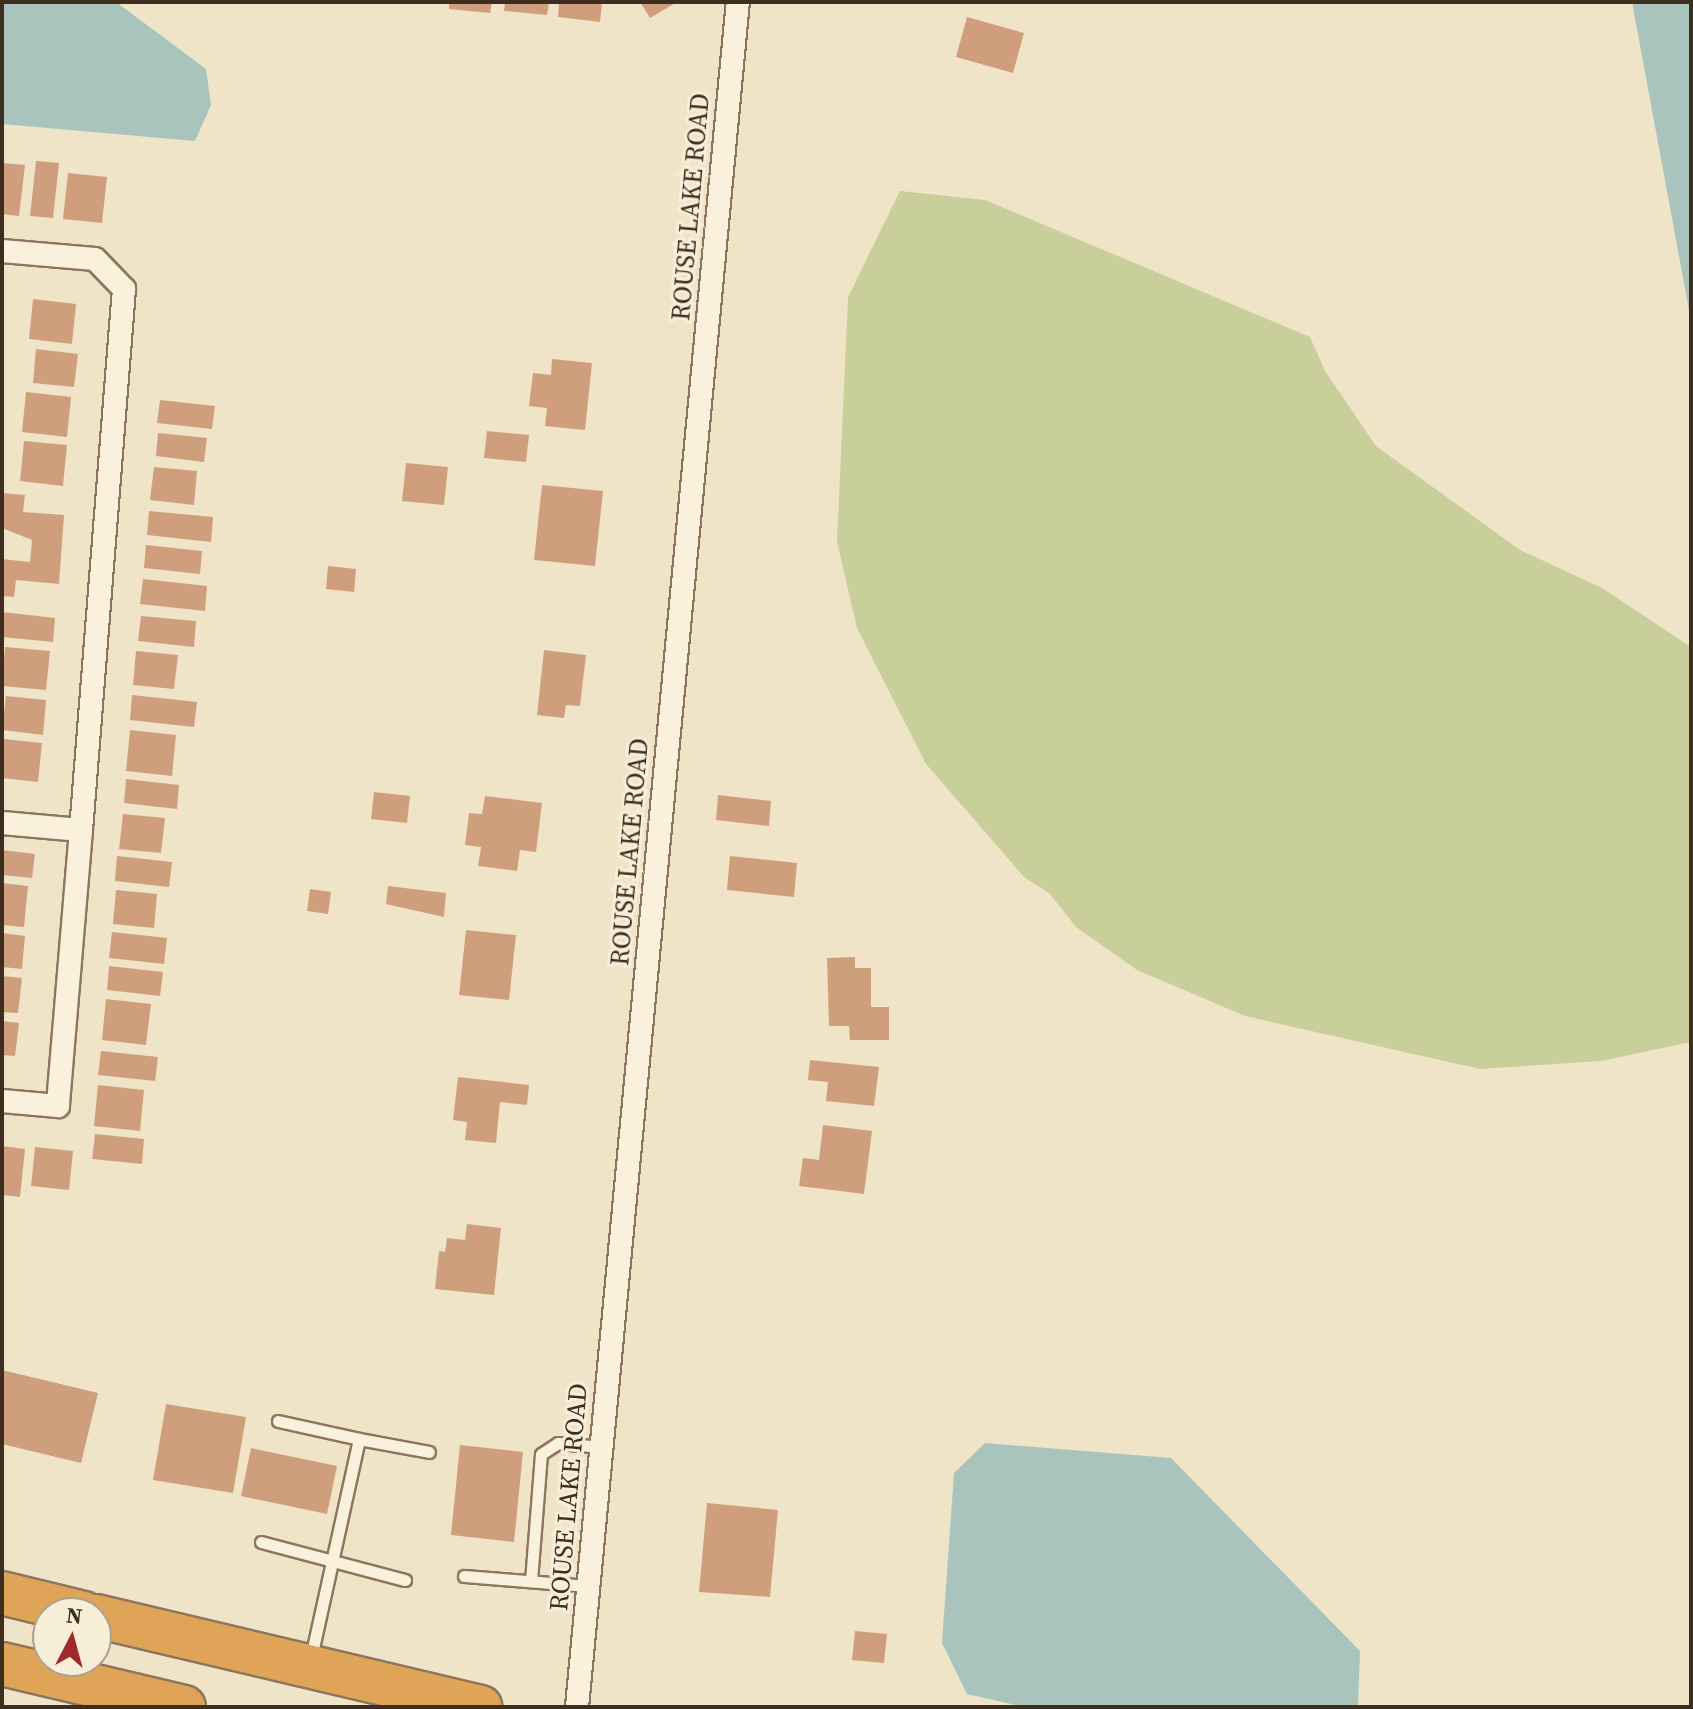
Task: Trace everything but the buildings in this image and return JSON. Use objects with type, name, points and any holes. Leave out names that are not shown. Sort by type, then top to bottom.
[{"type":"highway","points":[[2,1593],[32,1600]]},
{"type":"highway","points":[[112,1620],[480,1707]]},
{"type":"highway","points":[[2,1664],[184,1707]]},
{"type":"street","name":"ROUSE LAKE ROAD","points":[[577,1707],[738,2]]},
{"type":"street","points":[[2,251],[95,259],[124,289],[58,1106],[2,1101]]},
{"type":"street","points":[[2,823],[81,830]]},
{"type":"lane","points":[[278,1421],[429,1452]]},
{"type":"lane","points":[[309,1666],[359,1439]]},
{"type":"lane","points":[[531,1581],[541,1454],[558,1443],[602,1447]]},
{"type":"lane","points":[[261,1542],[405,1580]]},
{"type":"lane","points":[[464,1576],[589,1586]]},
{"type":"green space","points":[[900,191],[985,200],[1310,337],[1325,371],[1376,446],[1520,550],[1602,588],[1691,647],[1691,1042],[1601,1061],[1480,1069],[1245,1016],[1137,970],[1076,927],[1049,893],[1024,877],[926,764],[857,628],[837,542],[848,297]]},
{"type":"water","points":[[2,2],[116,2],[206,69],[211,105],[195,141],[2,124]]},
{"type":"water","points":[[1632,2],[1691,2],[1691,321]]},
{"type":"water","points":[[985,1443],[1171,1458],[1360,1651],[1358,1707],[1025,1707],[967,1694],[942,1643],[954,1473]]}]
